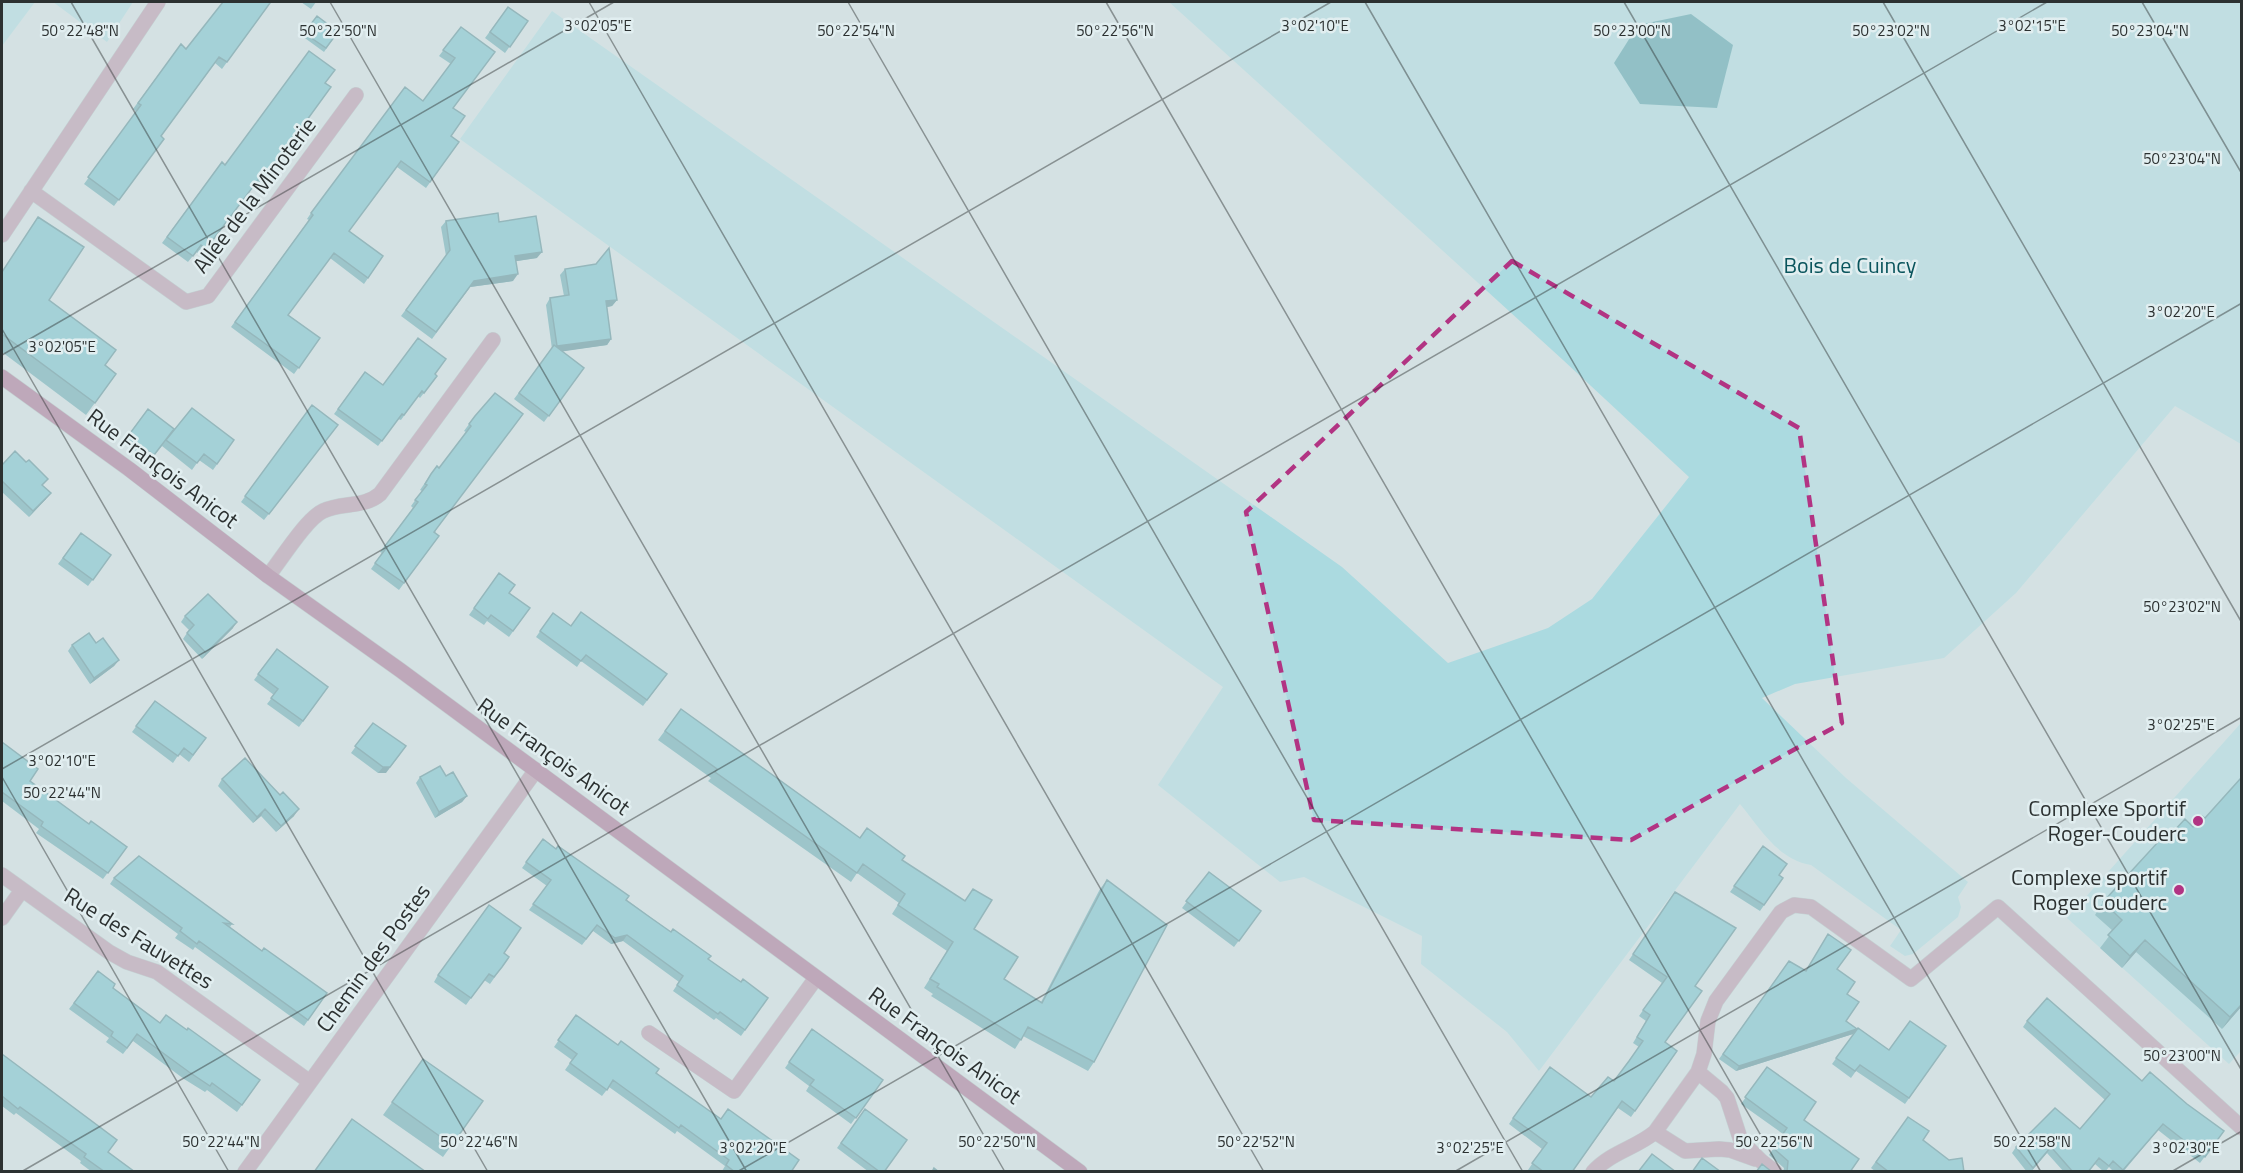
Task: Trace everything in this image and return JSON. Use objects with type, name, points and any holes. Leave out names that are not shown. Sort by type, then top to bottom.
[{"type":"street","points":[[2,235],[159,2]]},
{"type":"street","name":"Allée de la Minoterie","points":[[31,191],[186,302],[208,296],[356,95]]},
{"type":"street","points":[[267,576],[318,514],[335,507],[362,504],[381,494],[493,340]]},
{"type":"street","name":"Rue François Anicot","points":[[2,377],[129,470],[267,576],[536,770],[1080,1172]]},
{"type":"street","name":"Chemin des Postes","points":[[245,1172],[536,770]]},
{"type":"street","name":"Rue des Fauvettes","points":[[2,875],[118,957],[157,972],[310,1082]]},
{"type":"street","points":[[2,918],[22,890]]},
{"type":"street","points":[[1593,1172],[1609,1157],[1647,1139],[1655,1132],[1698,1072],[1704,1054],[1711,1011],[1781,912],[1786,908],[1802,904],[1811,907],[1911,979],[1998,907],[2241,1128]]},
{"type":"street","points":[[649,1033],[734,1091],[816,978]]},
{"type":"street","points":[[1698,1072],[1727,1098],[1741,1141],[1775,1172]]},
{"type":"street","points":[[1655,1132],[1685,1151],[1730,1150],[1761,1161]]},
{"type":"highlighted area","points":[[1512,261],[1799,428],[1842,723],[1631,840],[1314,820],[1246,512]]},
{"type":"green space","points":[[2,2],[35,2],[2,46]]},
{"type":"green space","points":[[53,2],[133,2],[107,42]]},
{"type":"green space","name":"Bois de Cuincy","points":[[1169,2],[2241,2],[2241,444],[2175,406],[2016,593],[1944,658],[1795,684],[1762,698],[1846,778],[1968,882],[1958,897],[1961,907],[1958,917],[1913,954],[1905,956],[1890,946],[1901,930],[1811,865],[1799,862],[1779,850],[1740,804],[1539,1071],[1507,1032],[1421,964],[1422,936],[1304,877],[1280,882],[1158,785],[1223,687],[460,139],[552,11],[1342,567],[1448,663],[1548,628],[1592,599],[1689,477]]},
{"type":"green space","name":"Complexe Sportif Roger-Couderc","points":[[2241,723],[2241,1051],[2229,1064],[2067,918]]},
{"type":"shaded area","points":[[1691,14],[1733,45],[1717,108],[1640,104],[1614,63],[1638,25]]},
{"type":"building","points":[[223,2],[270,3],[227,62],[219,57],[161,136],[164,139],[119,200],[88,177],[141,105],[138,103],[181,44],[186,49]]},
{"type":"building","points":[[508,7],[528,21],[510,47],[490,32]]},
{"type":"building","points":[[317,16],[338,32],[326,48],[304,33]]},
{"type":"building","points":[[461,27],[495,52],[453,108],[465,116],[451,136],[459,142],[430,182],[401,161],[349,231],[383,256],[368,278],[334,253],[288,315],[320,338],[299,368],[235,322],[313,215],[311,213],[405,87],[423,101],[455,58],[443,50]]},
{"type":"building","points":[[309,51],[335,70],[325,83],[331,87],[264,179],[261,176],[206,249],[201,245],[193,256],[167,237],[222,162],[225,165]]},
{"type":"building","points":[[498,213],[499,222],[536,216],[542,252],[515,256],[518,274],[474,281],[436,332],[406,310],[450,250],[446,221]]},
{"type":"building","points":[[38,217],[84,247],[49,300],[116,350],[105,365],[116,374],[95,403],[2,334],[2,272]]},
{"type":"building","points":[[609,248],[617,300],[606,301],[611,339],[557,346],[550,298],[569,295],[565,269],[596,264]]},
{"type":"building","points":[[418,338],[446,359],[424,393],[422,391],[382,441],[338,409],[365,372],[383,385]]},
{"type":"building","points":[[554,345],[584,368],[549,416],[519,393]]},
{"type":"building","points":[[495,393],[523,414],[434,532],[439,536],[404,583],[375,563],[418,502],[415,500],[427,485],[425,484],[431,474],[437,466],[439,468],[471,426],[469,424]]},
{"type":"building","points":[[312,405],[338,425],[269,514],[245,496]]},
{"type":"building","points":[[192,408],[234,440],[217,464],[204,454],[197,463],[166,440]]},
{"type":"building","points":[[148,409],[174,429],[154,455],[128,436]]},
{"type":"building","points":[[15,451],[26,462],[29,460],[48,479],[42,485],[51,493],[33,511],[2,481],[2,465]]},
{"type":"building","points":[[81,533],[111,555],[93,580],[63,558]]},
{"type":"building","points":[[499,573],[515,585],[509,593],[530,608],[513,631],[491,615],[488,619],[474,608]]},
{"type":"building","points":[[208,594],[237,622],[206,653],[187,633],[194,625],[185,616]]},
{"type":"building","points":[[581,612],[667,674],[647,700],[586,655],[581,661],[540,631],[553,613],[571,626]]},
{"type":"building","points":[[89,633],[96,643],[103,638],[119,660],[94,678],[72,645]]},
{"type":"building","points":[[277,649],[328,687],[303,721],[271,698],[278,689],[258,674]]},
{"type":"building","points":[[155,701],[206,738],[193,755],[184,748],[178,756],[136,726]]},
{"type":"building","points":[[681,709],[860,838],[867,828],[905,856],[902,860],[965,901],[973,889],[992,900],[974,929],[1018,957],[1004,979],[1042,1003],[1107,880],[1167,925],[1094,1062],[1028,1027],[1021,1040],[937,987],[939,984],[930,979],[953,942],[898,905],[905,894],[863,864],[857,873],[715,772],[717,769],[665,731]]},
{"type":"building","points":[[373,723],[406,746],[390,767],[383,767],[355,746]]},
{"type":"building","points":[[2,742],[38,769],[30,781],[89,824],[91,821],[127,847],[108,873],[41,826],[43,822],[2,792]]},
{"type":"building","points":[[245,758],[280,795],[283,792],[299,809],[281,826],[265,809],[257,817],[222,779]]},
{"type":"building","points":[[440,766],[446,776],[453,772],[467,796],[439,812],[420,777]]},
{"type":"building","name":"Complexe sportif Roger Couderc","points":[[2241,778],[2241,1005],[2230,1017],[2145,940],[2130,956],[2108,935],[2122,920],[2103,902],[2170,829],[2173,832],[2185,819],[2193,827],[2202,816],[2205,818]]},
{"type":"building","points":[[543,839],[556,849],[558,846],[629,896],[626,900],[671,932],[673,929],[711,956],[708,959],[741,982],[743,979],[768,998],[745,1030],[677,985],[683,976],[627,935],[615,938],[597,925],[586,939],[533,904],[551,880],[526,862]]},
{"type":"building","points":[[1763,846],[1787,864],[1779,875],[1783,878],[1764,905],[1734,886]]},
{"type":"building","points":[[139,856],[232,924],[224,923],[262,951],[264,948],[327,993],[308,1020],[199,941],[197,944],[180,931],[182,928],[114,878]]},
{"type":"building","points":[[1209,872],[1261,911],[1239,941],[1186,901]]},
{"type":"building","points":[[1675,892],[1736,928],[1695,986],[1702,991],[1665,1042],[1677,1051],[1635,1111],[1622,1101],[1572,1172],[1544,1172],[1532,1163],[1547,1143],[1513,1118],[1550,1067],[1591,1097],[1608,1077],[1614,1081],[1629,1061],[1643,1041],[1637,1037],[1650,1015],[1643,1010],[1667,977],[1633,954]]},
{"type":"building","points":[[489,905],[521,928],[504,953],[509,957],[502,967],[494,977],[489,974],[471,998],[438,975]]},
{"type":"building","points":[[1828,934],[1851,950],[1837,969],[1855,982],[1847,994],[1859,1002],[1846,1021],[1857,1029],[1739,1066],[1723,1054],[1789,961],[1806,971]]},
{"type":"building","points":[[98,971],[115,984],[113,988],[160,1023],[166,1015],[187,1030],[188,1028],[260,1080],[242,1105],[212,1083],[210,1086],[189,1072],[137,1034],[127,1048],[111,1036],[113,1032],[74,1003]]},
{"type":"building","points":[[2047,998],[2142,1081],[2150,1072],[2187,1104],[2224,1131],[2205,1157],[2163,1124],[2123,1170],[2113,1161],[2109,1166],[2099,1158],[2088,1172],[2073,1172],[2051,1147],[2033,1168],[2016,1147],[2055,1108],[2080,1129],[2110,1094],[2027,1021]]},
{"type":"building","points":[[576,1015],[618,1045],[621,1041],[659,1069],[656,1073],[721,1119],[728,1109],[799,1160],[791,1172],[735,1172],[726,1165],[729,1160],[681,1125],[679,1128],[613,1080],[607,1090],[570,1063],[577,1054],[558,1040]]},
{"type":"building","points":[[1910,1021],[1946,1046],[1909,1098],[1860,1065],[1855,1071],[1836,1058],[1858,1028],[1889,1050]]},
{"type":"building","points":[[812,1029],[883,1080],[856,1118],[810,1085],[814,1080],[789,1062]]},
{"type":"building","points":[[2,1054],[117,1140],[108,1152],[135,1172],[105,1172],[84,1157],[86,1154],[2,1096]]},
{"type":"building","points":[[423,1059],[483,1101],[452,1145],[392,1102]]},
{"type":"building","points":[[1767,1067],[1816,1102],[1804,1120],[1859,1159],[1850,1172],[1787,1172],[1788,1161],[1773,1148],[1787,1128],[1745,1097]]},
{"type":"building","points":[[865,1109],[907,1140],[884,1172],[880,1172],[841,1143]]},
{"type":"building","points":[[1908,1117],[1929,1131],[1923,1140],[1949,1160],[1962,1158],[1964,1172],[1889,1172],[1876,1162]]},
{"type":"building","points":[[352,1119],[426,1172],[314,1172]]},
{"type":"building","points":[[1652,1154],[1676,1172],[1638,1172]]},
{"type":"building","points":[[1702,1158],[1721,1172],[1692,1172]]},
{"type":"building","points":[[1762,1164],[1772,1172],[1756,1172]]},
{"type":"place","name":"Complexe Sportif Roger-Couderc","points":[[2198,821]]},
{"type":"place","name":"Complexe sportif Roger Couderc","points":[[2179,890]]}]
